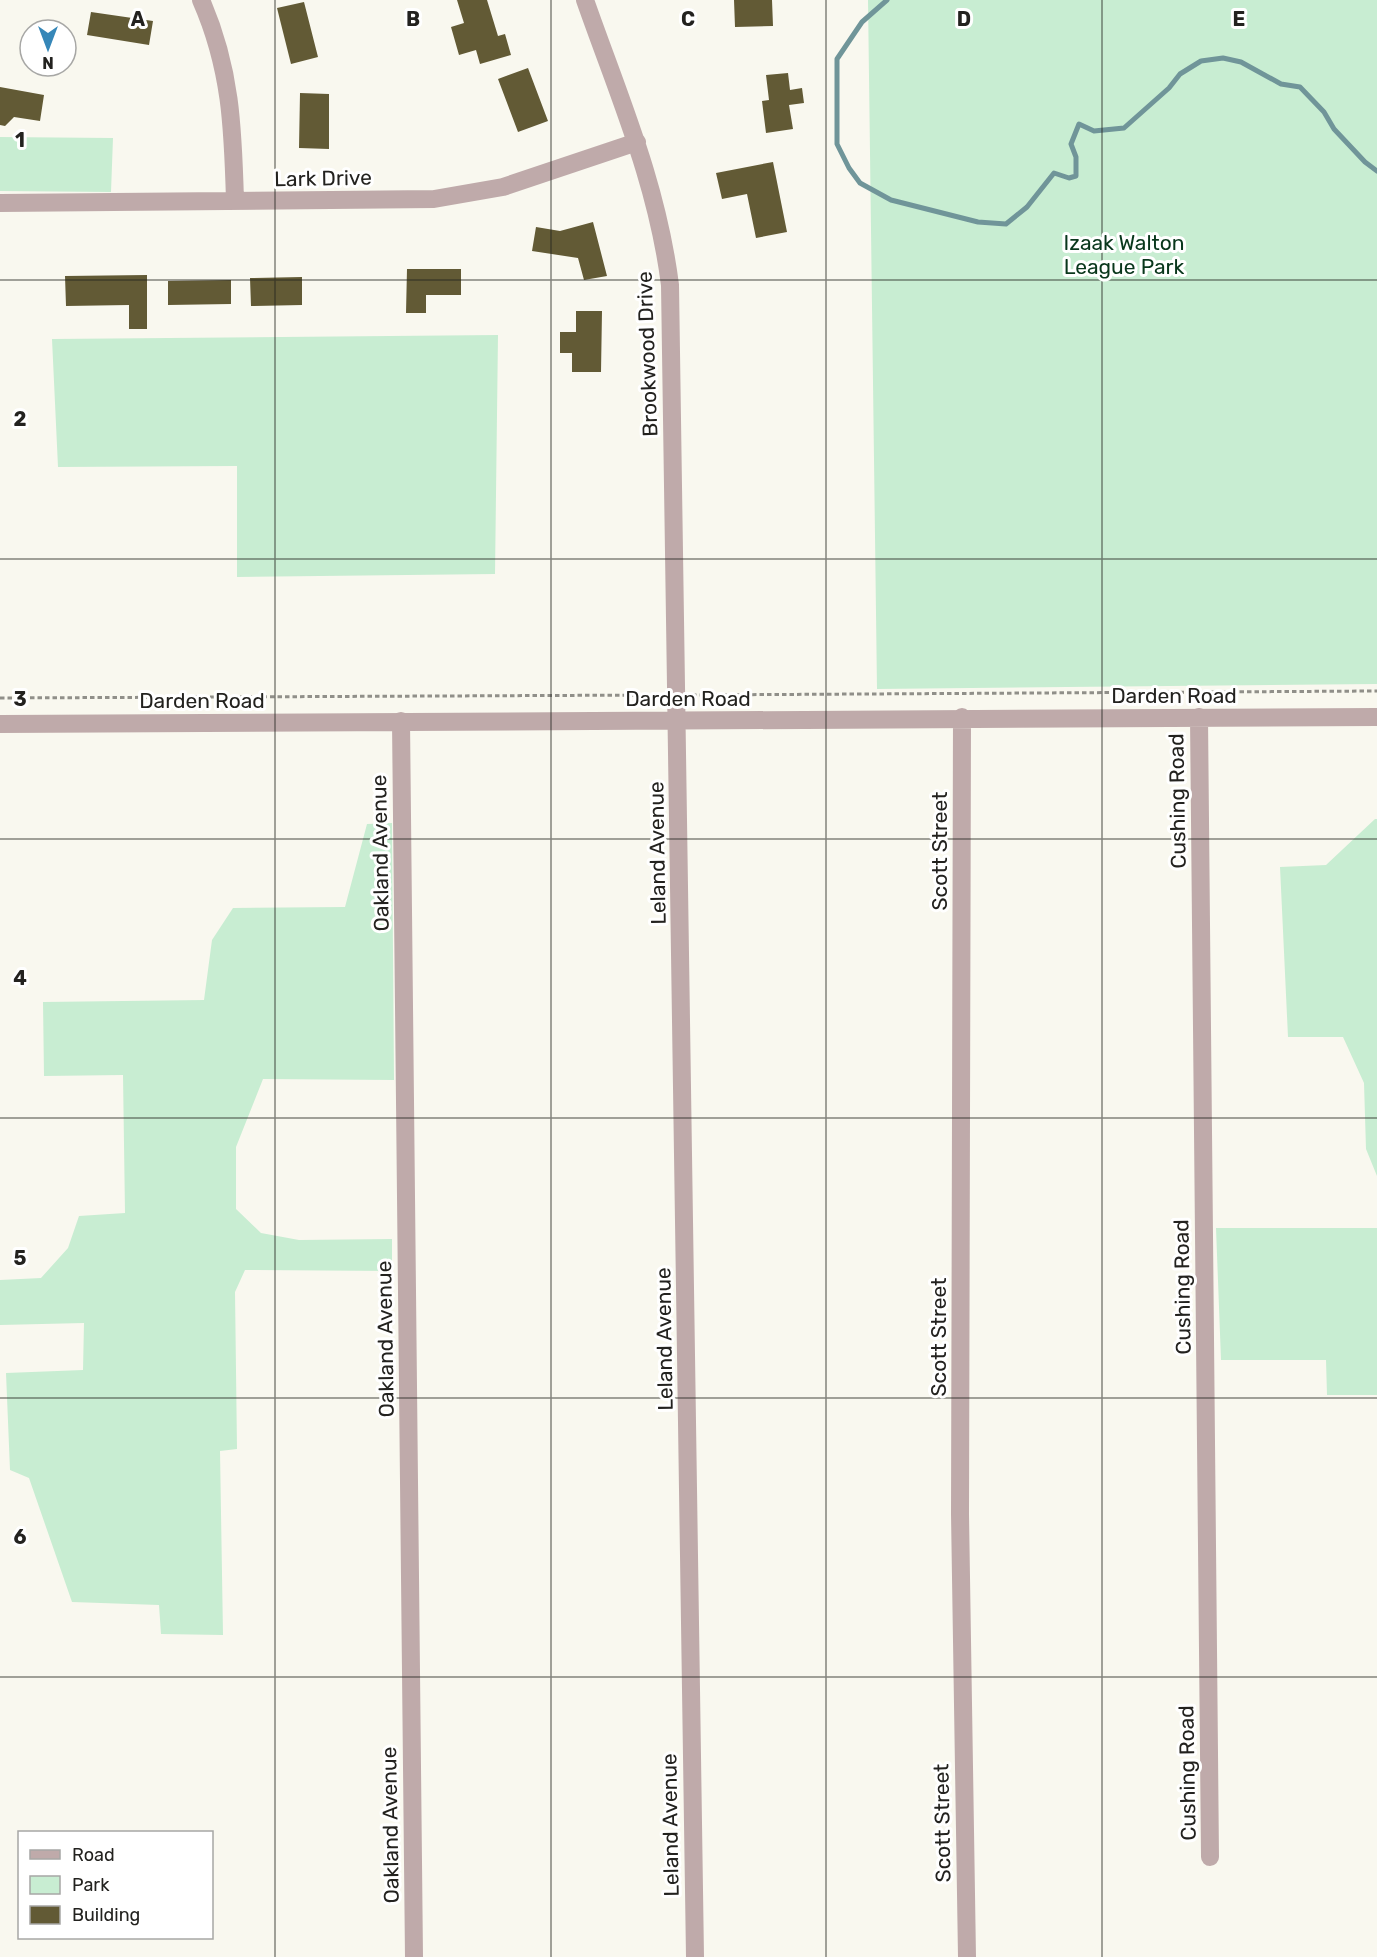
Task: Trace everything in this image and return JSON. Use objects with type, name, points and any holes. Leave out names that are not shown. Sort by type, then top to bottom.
[{"type":"street","points":[[201,0],[221,54],[229,87],[233,122],[235,201]]},
{"type":"street","name":"Brookwood Drive","points":[[585,0],[637,142],[657,207],[670,285],[678,720]]},
{"type":"street","name":"Lark Drive","points":[[0,203],[434,199],[474,194],[503,187],[637,142]]},
{"type":"street","name":"Darden Road","points":[[0,724],[962,717],[1377,717]]},
{"type":"street","name":"Scott Street","points":[[962,717],[960,1514],[967,1957]]},
{"type":"street","name":"Cushing Road","points":[[1199,717],[1210,1857]]},
{"type":"street","name":"Leland Avenue","points":[[678,720],[695,1957]]},
{"type":"street","name":"Oakland Avenue","points":[[401,721],[414,1957]]},
{"type":"green space","name":"Izaak Walton League Park","points":[[868,0],[1377,0],[1377,684],[877,689]]},
{"type":"green space","points":[[0,137],[113,138],[111,192],[0,191]]},
{"type":"green space","points":[[498,335],[495,574],[237,577],[237,466],[58,467],[52,339]]},
{"type":"green space","points":[[1377,819],[1377,1176],[1366,1149],[1364,1083],[1343,1037],[1288,1037],[1280,867],[1326,865]]},
{"type":"green space","points":[[392,823],[394,1080],[263,1079],[236,1147],[236,1209],[261,1233],[299,1240],[392,1239],[392,1271],[245,1270],[235,1292],[237,1449],[220,1451],[223,1635],[161,1634],[159,1605],[72,1602],[29,1478],[10,1470],[6,1373],[83,1370],[84,1323],[0,1325],[0,1280],[41,1278],[68,1248],[79,1216],[125,1213],[123,1075],[44,1076],[43,1002],[204,1000],[212,940],[233,908],[345,907],[367,824]]},
{"type":"green space","points":[[1216,1228],[1377,1228],[1377,1395],[1327,1395],[1326,1360],[1221,1360]]},
{"type":"building","points":[[457,0],[487,0],[498,36],[505,34],[511,55],[480,64],[476,50],[459,55],[451,27],[464,23]]},
{"type":"building","points":[[734,0],[772,0],[773,26],[735,27]]},
{"type":"building","points":[[304,2],[318,57],[291,64],[277,8]]},
{"type":"building","points":[[91,12],[153,21],[149,45],[87,35]]},
{"type":"building","points":[[528,68],[548,121],[518,132],[498,79]]},
{"type":"building","points":[[788,73],[790,90],[802,88],[804,103],[789,105],[793,129],[766,133],[762,101],[769,100],[766,75]]},
{"type":"building","points":[[0,87],[44,95],[40,121],[14,117],[5,126],[0,125]]},
{"type":"building","points":[[300,93],[329,94],[329,149],[299,148]]},
{"type":"building","points":[[773,162],[787,232],[756,238],[747,194],[722,199],[716,173]]},
{"type":"building","points":[[593,222],[607,276],[584,280],[578,258],[532,251],[536,227],[560,231]]},
{"type":"building","points":[[407,269],[461,269],[461,295],[426,295],[426,313],[406,313]]},
{"type":"building","points":[[147,275],[147,329],[129,329],[129,305],[66,306],[65,276]]},
{"type":"building","points":[[302,277],[302,305],[251,306],[250,278]]},
{"type":"building","points":[[231,280],[231,304],[168,305],[168,281]]},
{"type":"building","points":[[576,311],[602,311],[601,372],[572,372],[572,353],[560,353],[560,332],[576,332]]},
{"type":"waterway","points":[[887,0],[862,22],[837,59],[837,144],[849,168],[860,183],[891,200],[978,222],[1006,224],[1027,207],[1054,173],[1069,178],[1076,176],[1076,157],[1071,144],[1079,124],[1094,131],[1124,128],[1169,88],[1180,74],[1201,61],[1223,58],[1241,62],[1281,84],[1300,87],[1324,112],[1334,129],[1365,162],[1377,171]]}]
